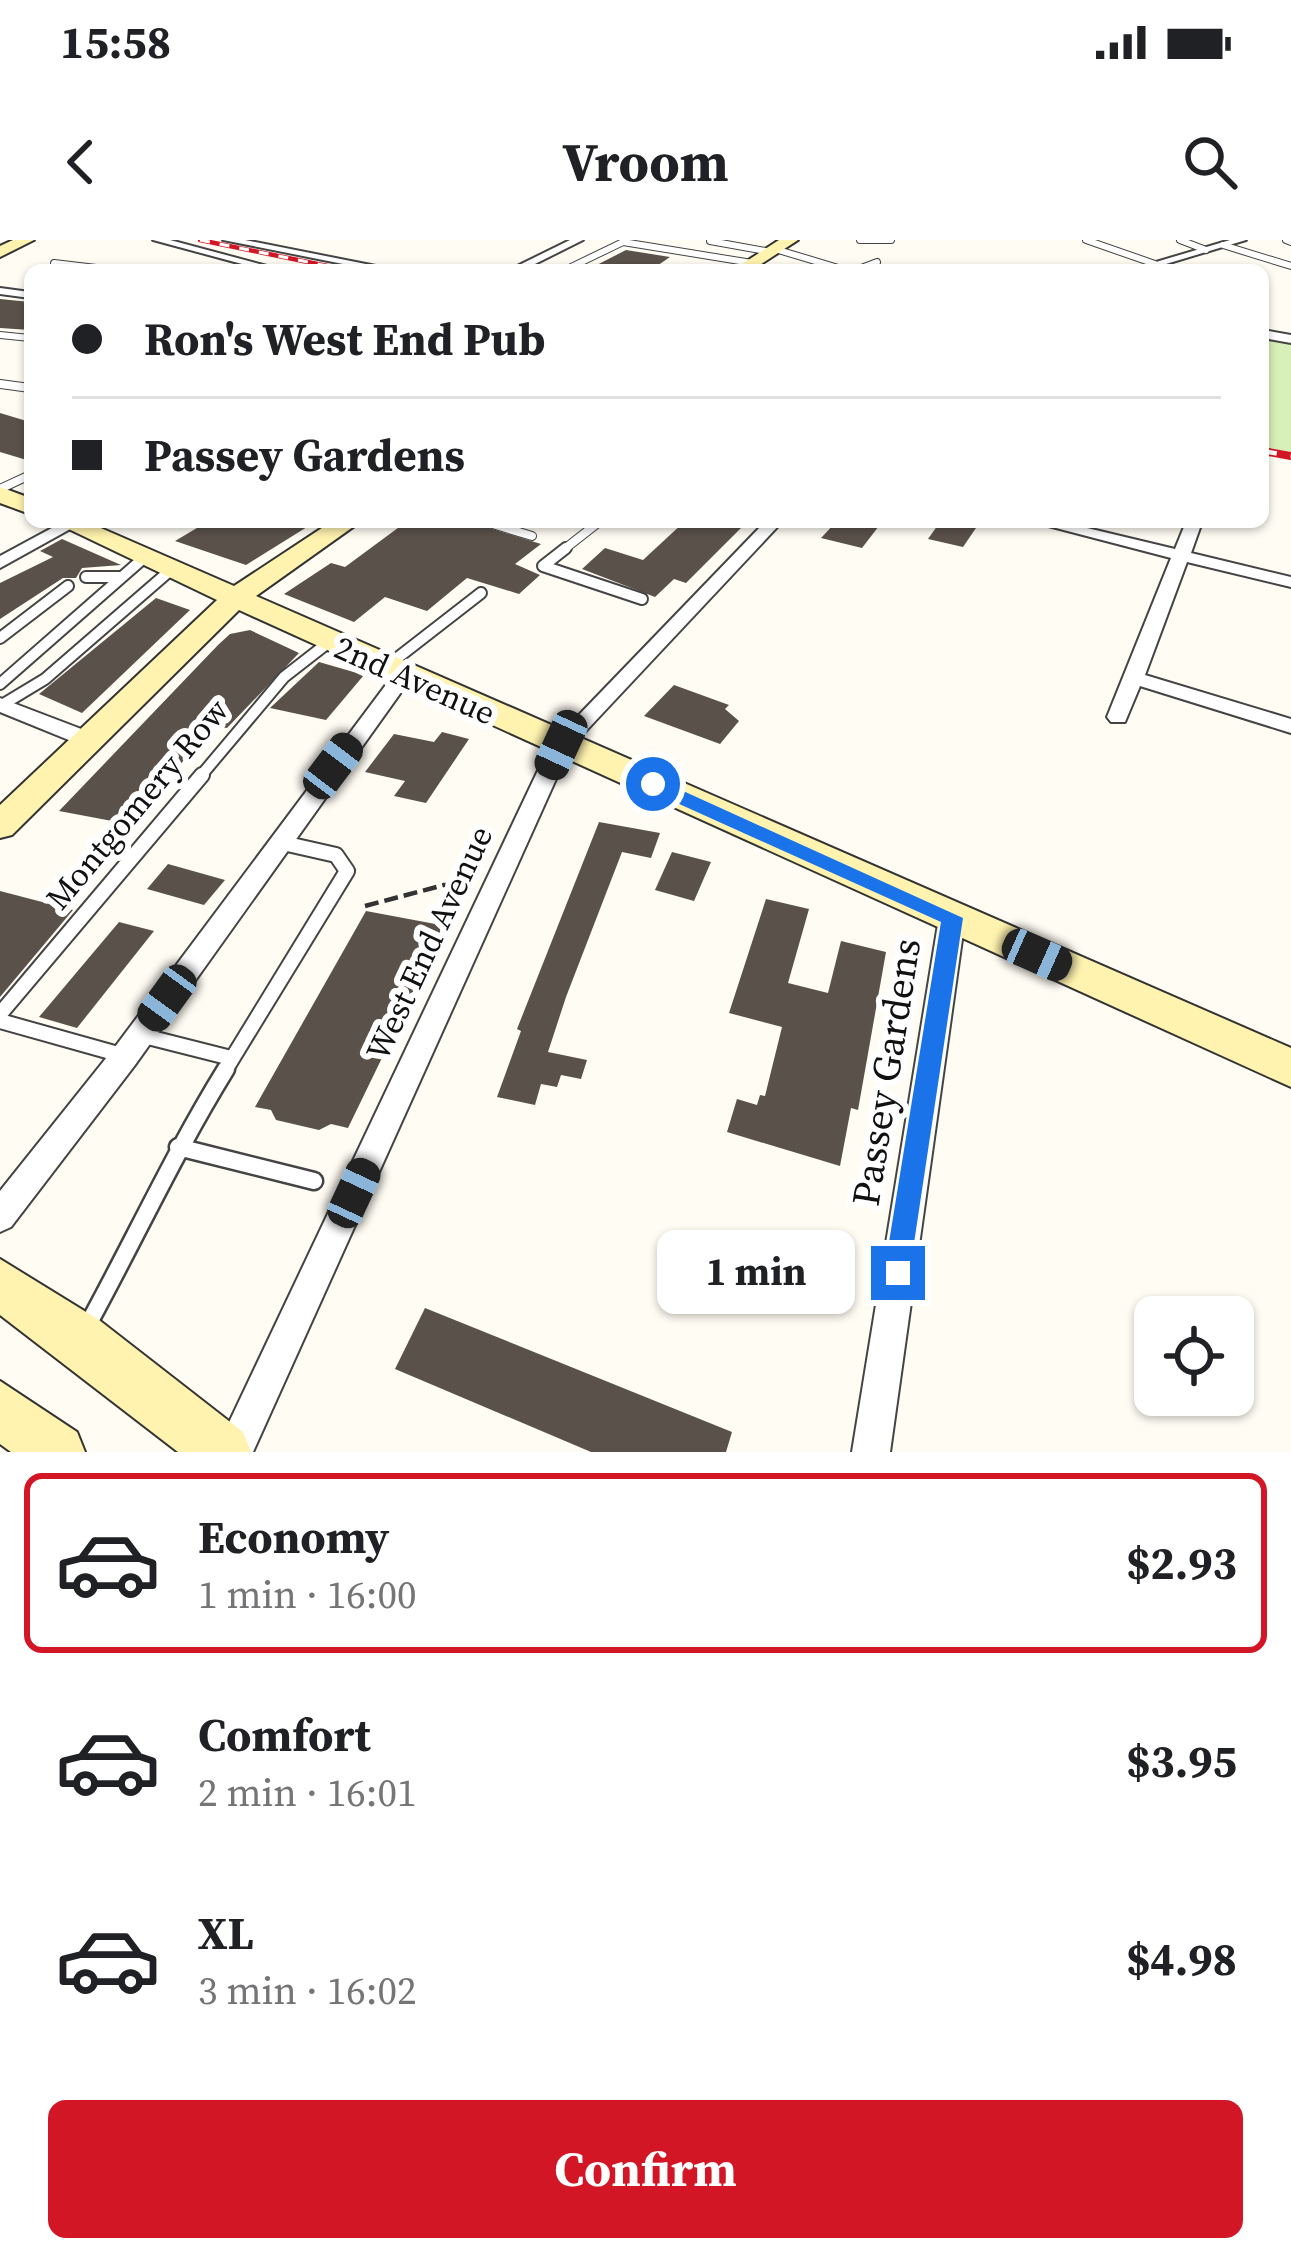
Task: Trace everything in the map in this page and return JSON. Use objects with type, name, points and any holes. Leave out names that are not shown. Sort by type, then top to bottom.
[{"type":"street","points":[[158,240],[253,264]]},
{"type":"street","points":[[228,240],[358,264]]},
{"type":"street","points":[[527,264],[578,240]]},
{"type":"street","points":[[1155,264],[1241,240]]},
{"type":"street","points":[[0,252],[14,242]]},
{"type":"street","points":[[741,264],[779,247]]},
{"type":"street","points":[[0,563],[62,528]]},
{"type":"street","name":"2nd Avenue","points":[[80,528],[147,567],[236,598],[1291,1068]]},
{"type":"street","points":[[0,826],[236,598],[339,528]]},
{"type":"street","name":"West End Avenue","points":[[234,1452],[561,745],[768,528]]},
{"type":"street","points":[[1066,528],[1291,582]]},
{"type":"street","points":[[1118,717],[1192,528]]},
{"type":"street","points":[[0,1216],[283,843],[395,670]]},
{"type":"street","points":[[1134,678],[1291,725]]},
{"type":"street","points":[[1,698],[89,740]]},
{"type":"street","name":"Passey Gardens","points":[[872,1452],[952,918]]},
{"type":"street","points":[[0,1284],[80,1339],[223,1452]]},
{"type":"street","points":[[0,1408],[57,1452]]},
{"type":"lane","points":[[860,240],[888,240]]},
{"type":"lane","points":[[1086,240],[1155,264]]},
{"type":"lane","points":[[1180,240],[1291,262]]},
{"type":"lane","points":[[1192,240],[1216,247]]},
{"type":"lane","points":[[710,241],[779,247],[828,264]]},
{"type":"lane","points":[[577,264],[623,242],[741,264]]},
{"type":"lane","points":[[872,264],[878,262]]},
{"type":"lane","points":[[54,263],[62,264]]},
{"type":"lane","points":[[506,528],[532,536]]},
{"type":"lane","points":[[591,528],[543,566],[642,599]]},
{"type":"lane","points":[[86,577],[147,567]]},
{"type":"lane","points":[[1,698],[20,667],[147,567]]},
{"type":"lane","points":[[1,698],[45,680],[147,567]]},
{"type":"lane","points":[[0,638],[68,586]]},
{"type":"lane","points":[[395,670],[481,593]]},
{"type":"lane","name":"Montgomery Row","points":[[231,1058],[133,1046],[0,1018],[284,677],[329,642]]},
{"type":"lane","points":[[0,664],[20,667]]},
{"type":"lane","points":[[80,1339],[162,1191],[178,1147],[347,871],[336,855],[283,843]]},
{"type":"lane","points":[[178,1147],[314,1181]]},
{"type":"path","points":[[365,906],[452,884],[494,890]]},
{"type":"green space","points":[[1269,339],[1291,343],[1291,452],[1269,448]]},
{"type":"building","points":[[626,250],[670,257],[660,264],[599,264]]},
{"type":"building","points":[[0,299],[24,301],[24,330],[0,328]]},
{"type":"building","points":[[0,413],[24,420],[24,459],[0,452]]},
{"type":"building","points":[[197,528],[305,528],[246,565],[175,541]]},
{"type":"building","points":[[398,528],[489,528],[541,544],[515,564],[540,575],[519,594],[467,578],[427,611],[385,597],[354,622],[284,594],[331,563],[345,567]]},
{"type":"building","points":[[678,528],[741,528],[686,583],[674,579],[655,597],[582,569],[605,548],[643,560]]},
{"type":"building","points":[[830,528],[877,528],[862,548],[821,538]]},
{"type":"building","points":[[936,528],[976,528],[963,547],[928,539]]},
{"type":"building","points":[[62,539],[121,565],[82,568],[76,578],[63,578],[0,619],[0,583],[53,557],[40,551]]},
{"type":"building","points":[[156,598],[190,610],[82,713],[39,694]]},
{"type":"building","points":[[250,630],[299,653],[227,728],[214,726],[128,824],[59,811],[218,645],[230,634]]},
{"type":"building","points":[[319,662],[364,675],[326,720],[270,708]]},
{"type":"building","points":[[674,685],[729,705],[725,709],[739,721],[720,744],[644,716]]},
{"type":"building","points":[[442,732],[469,739],[426,803],[394,796],[405,781],[365,772],[394,734],[434,742]]},
{"type":"building","points":[[599,822],[660,833],[651,858],[622,852],[548,1052],[587,1060],[581,1079],[561,1075],[557,1087],[541,1084],[535,1105],[497,1097],[521,1031],[517,1029]]},
{"type":"building","points":[[672,852],[711,862],[694,901],[655,890]]},
{"type":"building","points":[[168,864],[225,880],[204,905],[147,889]]},
{"type":"building","points":[[0,891],[73,910],[0,997]]},
{"type":"building","points":[[766,899],[809,909],[788,983],[828,993],[841,941],[886,952],[858,1110],[851,1108],[840,1166],[727,1132],[737,1099],[757,1105],[760,1095],[765,1096],[782,1027],[729,1013]]},
{"type":"building","points":[[366,911],[446,926],[348,1128],[331,1124],[319,1130],[276,1120],[271,1110],[255,1107]]},
{"type":"building","points":[[119,922],[154,931],[77,1028],[39,1017]]},
{"type":"building","points":[[425,1308],[732,1432],[726,1452],[591,1452],[395,1369]]},
{"type":"railway","points":[[200,240],[318,264]]},
{"type":"railway","points":[[1269,452],[1291,456]]},
{"type":"route","points":[[653,784],[952,918],[898,1273]]}]
